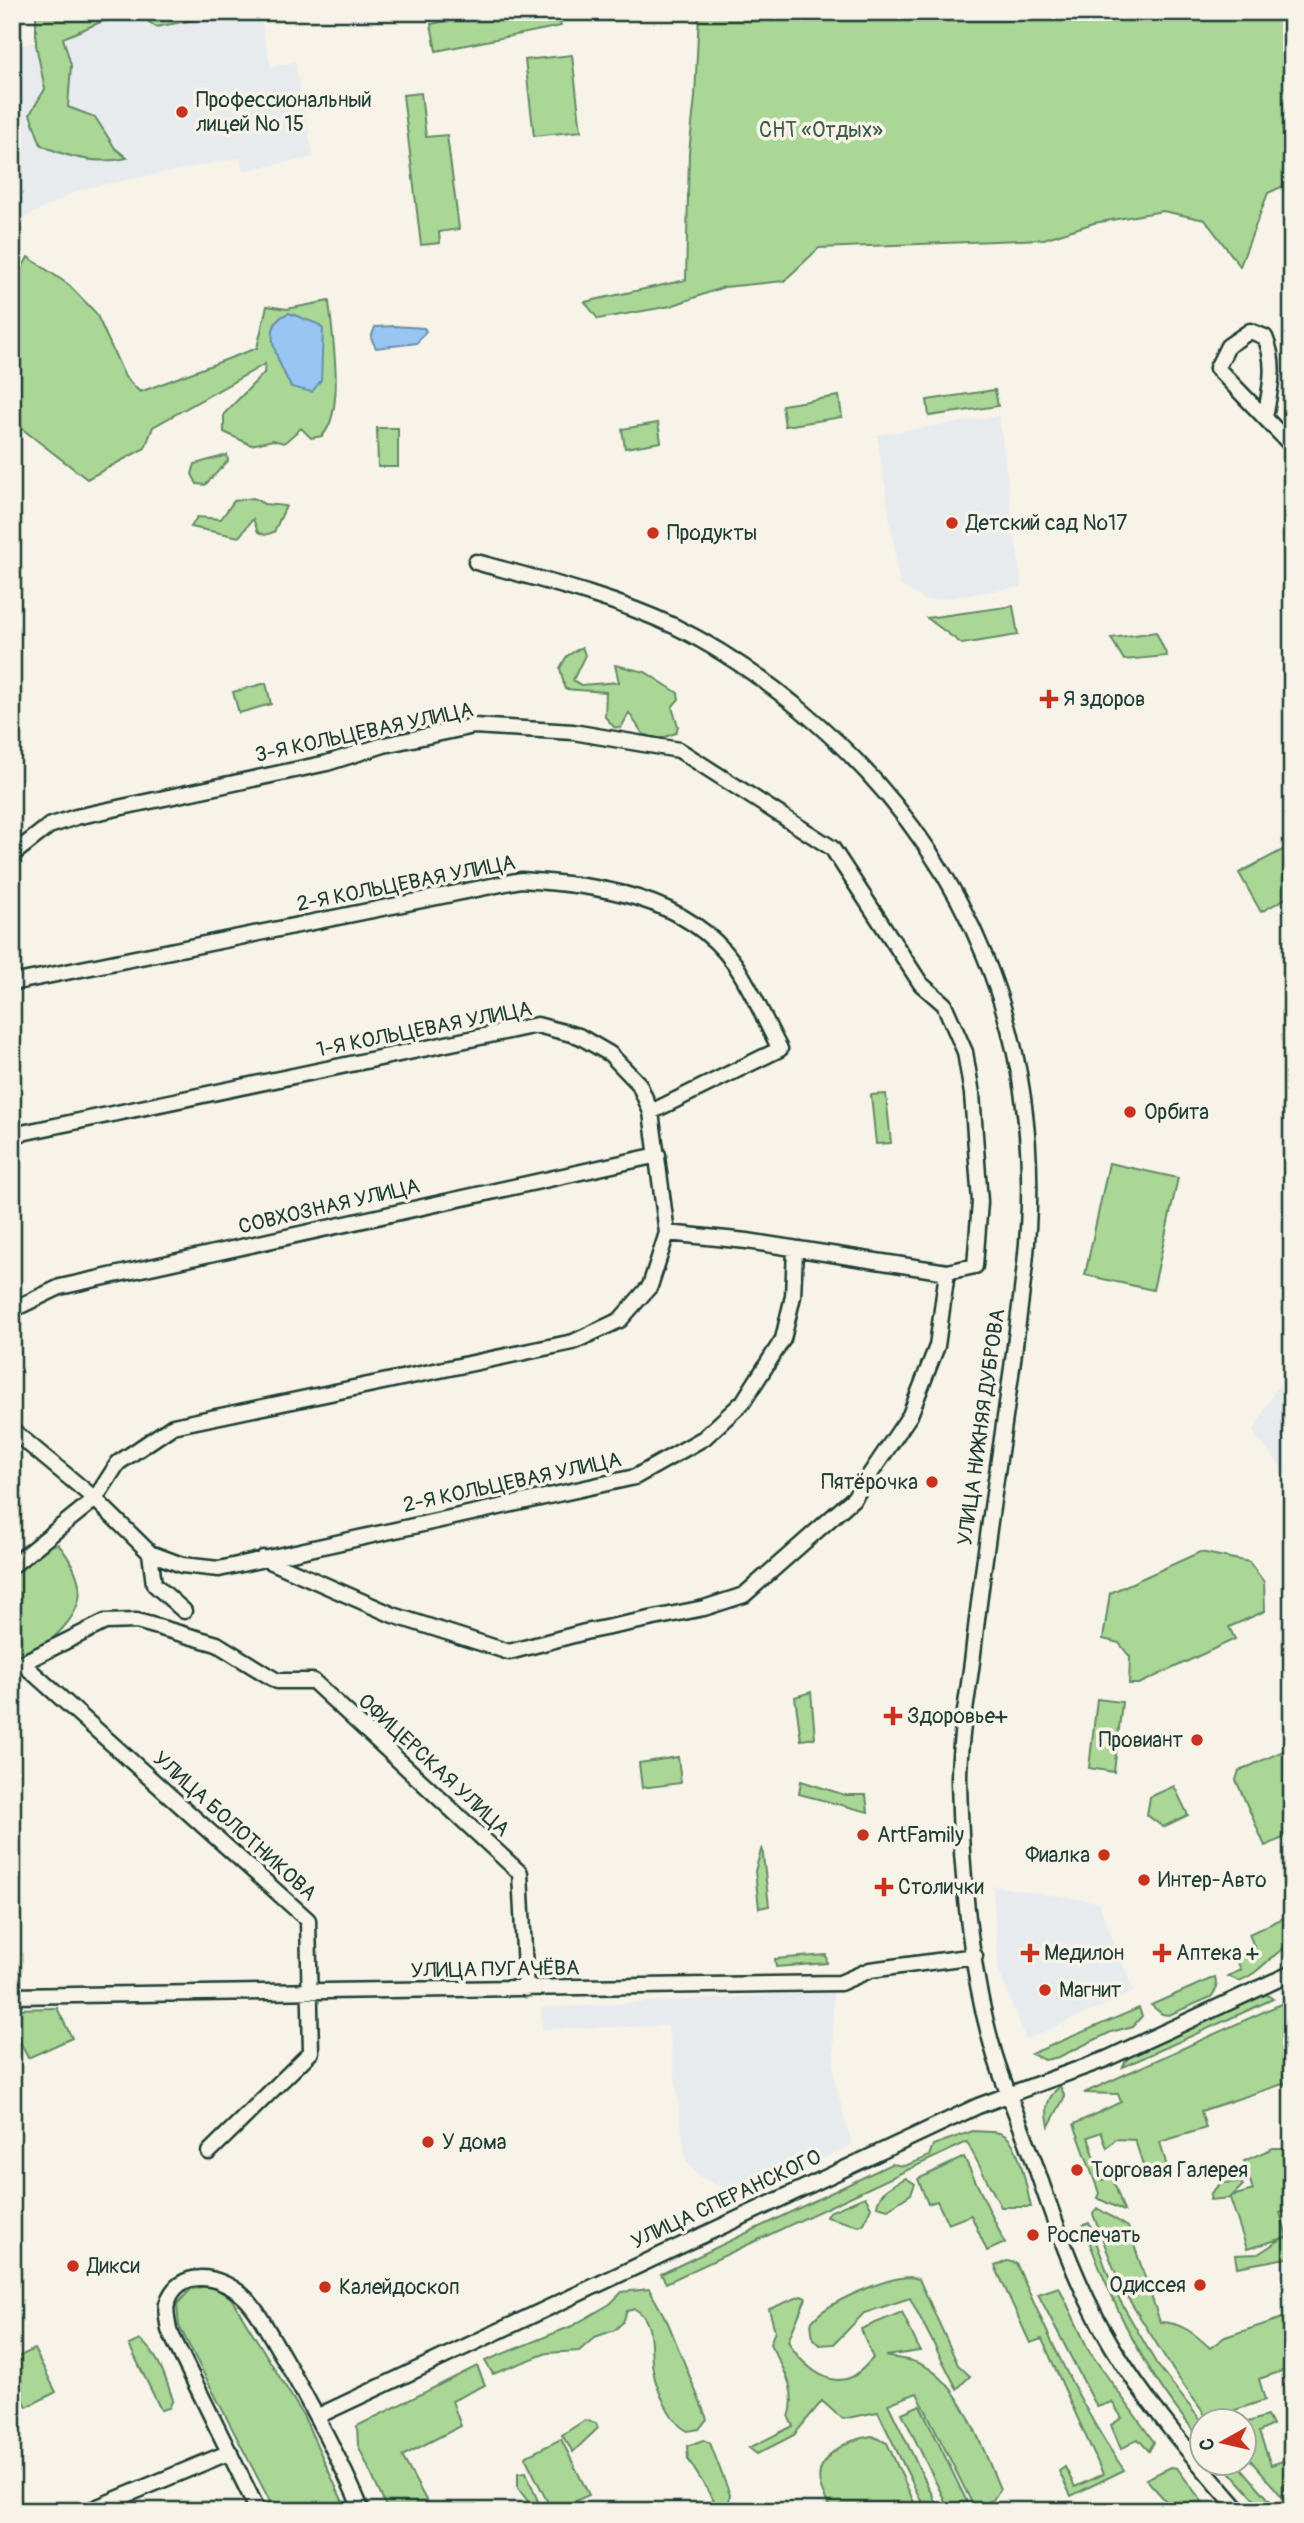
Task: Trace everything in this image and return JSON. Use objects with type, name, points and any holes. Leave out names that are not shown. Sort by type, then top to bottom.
[{"type":"street","points":[[1265,418],[1272,355],[1265,337],[1250,331],[1228,346],[1217,368],[1265,418],[1292,446]]},
{"type":"street","name":"УЛИЦА НИЖНЯЯ ДУБРОВА","points":[[476,562],[605,600],[661,620],[733,659],[782,694],[837,740],[887,792],[925,842],[988,962],[1011,1029],[1028,1138],[1026,1256],[981,1579],[959,1774],[963,1863],[975,1956],[990,2036],[1009,2096],[1060,2236],[1109,2342],[1143,2393],[1240,2511]]},
{"type":"street","name":"3-Я КОЛЬЦЕВАЯ УЛИЦА","points":[[12,855],[49,826],[76,817],[327,763],[384,745],[474,726],[573,732],[679,750],[832,848],[921,984],[944,1004],[965,1052],[980,1202],[975,1266],[947,1272]]},
{"type":"street","name":"2-Я КОЛЬЦЕВАЯ УЛИЦА","points":[[12,983],[521,880],[589,884],[653,901],[701,931],[734,962],[780,1049],[651,1112]]},
{"type":"street","name":"1-Я КОЛЬЦЕВАЯ УЛИЦА","points":[[12,1135],[537,1025],[579,1036],[610,1054],[639,1084],[651,1112],[667,1233],[650,1286],[620,1320],[573,1342],[173,1426],[118,1463],[95,1499],[12,1566]]},
{"type":"street","name":"СОВХОЗНАЯ УЛИЦА","points":[[12,1310],[60,1287],[658,1155]]},
{"type":"street","points":[[263,1558],[393,1615],[509,1652],[584,1632],[704,1608],[744,1595],[854,1498],[910,1415],[937,1346],[947,1272],[667,1233]]},
{"type":"street","name":"2-Я КОЛЬЦЕВАЯ УЛИЦА","points":[[150,1553],[182,1565],[219,1569],[635,1476],[704,1438],[743,1402],[783,1339],[793,1296],[796,1250]]},
{"type":"street","points":[[12,1430],[95,1499],[150,1553],[154,1584],[184,1611]]},
{"type":"street","name":"ОФИЦЕРСКАЯ УЛИЦА","points":[[17,1664],[105,1622],[137,1621],[217,1644],[276,1681],[313,1681],[520,1873],[526,1989]]},
{"type":"street","name":"УЛИЦА БОЛОТНИКОВА","points":[[17,1664],[308,1920],[311,2052],[209,2152]]},
{"type":"street","name":"УЛИЦА ПУГАЧЁВА","points":[[12,1996],[840,1983],[870,1970],[975,1956]]},
{"type":"street","name":"УЛИЦА СПЕРАНСКОГО","points":[[318,2416],[978,2106],[1158,2035],[1292,1973]]},
{"type":"street","points":[[258,2511],[169,2330],[166,2306],[178,2285],[188,2279],[214,2278],[243,2296],[258,2315],[318,2416],[362,2511]]},
{"type":"street","points":[[88,2511],[230,2452]]},
{"type":"shaded area","name":"Профессиональный лицей № 15","points":[[38,12],[259,12],[271,67],[295,62],[314,157],[243,171],[240,158],[91,187],[77,191],[12,224],[12,47],[43,40]]},
{"type":"shaded area","name":"Детский сад №17","points":[[999,416],[1022,587],[927,601],[900,586],[877,435]]},
{"type":"shaded area","points":[[1292,1358],[1292,1481],[1253,1432]]},
{"type":"shaded area","points":[[993,1886],[1098,1902],[1134,1992],[1026,2040],[998,1969]]},
{"type":"shaded area","points":[[833,1992],[834,2078],[852,2145],[737,2199],[723,2188],[700,2177],[686,2161],[668,2026],[542,2029],[541,2008]]},
{"type":"green space","points":[[36,12],[208,12],[198,19],[156,27],[138,14],[103,21],[63,38],[71,65],[68,107],[95,117],[115,148],[127,158],[105,161],[83,159],[41,145],[30,114],[45,89],[36,45]]},
{"type":"green space","points":[[490,12],[558,12],[561,26],[436,51],[431,24]]},
{"type":"green space","name":"СНТ «Отдых»","points":[[699,12],[934,12],[970,17],[989,12],[1285,12],[1292,24],[1292,182],[1268,193],[1240,266],[1205,220],[1163,211],[1094,223],[1044,239],[819,248],[784,281],[724,287],[671,306],[598,319],[585,302],[686,280],[689,153]]},
{"type":"green space","points":[[572,55],[581,131],[534,136],[525,60]]},
{"type":"green space","points":[[421,93],[426,137],[447,135],[459,229],[439,232],[440,243],[421,245],[403,95]]},
{"type":"green space","points":[[28,257],[69,285],[96,313],[125,377],[140,392],[257,348],[267,306],[287,309],[329,301],[336,391],[329,424],[322,436],[311,438],[301,428],[284,443],[273,440],[251,445],[224,432],[224,414],[264,373],[265,364],[153,427],[145,448],[87,479],[21,428],[12,428],[12,287]]},
{"type":"green space","points":[[995,390],[998,406],[929,416],[927,400]]},
{"type":"green space","points":[[839,396],[842,417],[785,426],[782,405]]},
{"type":"green space","points":[[658,423],[661,442],[625,448],[622,429]]},
{"type":"green space","points":[[377,428],[398,428],[398,467],[378,467]]},
{"type":"green space","points":[[227,455],[228,461],[205,485],[197,484],[192,474],[195,464]]},
{"type":"green space","points":[[253,498],[264,504],[286,506],[274,532],[265,535],[258,532],[253,519],[239,537],[191,527],[197,517],[221,519],[234,501]]},
{"type":"green space","points":[[1013,606],[1018,635],[962,644],[927,618]]},
{"type":"green space","points":[[1156,632],[1167,656],[1124,660],[1111,638]]},
{"type":"green space","points":[[582,647],[585,655],[573,680],[581,685],[619,682],[615,665],[645,672],[678,693],[679,699],[672,707],[678,726],[676,733],[660,739],[643,734],[629,713],[621,728],[614,727],[605,717],[606,692],[565,689],[560,668],[567,656]]},
{"type":"green space","points":[[266,683],[271,704],[239,713],[233,692]]},
{"type":"green space","points":[[1292,845],[1292,895],[1261,912],[1239,873]]},
{"type":"green space","points":[[886,1094],[891,1143],[876,1144],[871,1095]]},
{"type":"green space","points":[[1109,1163],[1178,1178],[1153,1290],[1085,1275]]},
{"type":"green space","points":[[58,1544],[71,1562],[79,1584],[76,1609],[62,1629],[43,1646],[32,1653],[12,1659],[12,1575],[44,1547]]},
{"type":"green space","points":[[1200,1552],[1249,1562],[1264,1582],[1265,1611],[1229,1627],[1235,1639],[1139,1684],[1129,1684],[1130,1657],[1119,1643],[1103,1639],[1110,1593]]},
{"type":"green space","points":[[811,1692],[815,1738],[801,1740],[795,1697]]},
{"type":"green space","points":[[1097,1699],[1122,1702],[1114,1772],[1089,1768]]},
{"type":"green space","points":[[1292,1747],[1292,1834],[1265,1846],[1236,1780],[1239,1771]]},
{"type":"green space","points":[[678,1757],[681,1783],[642,1788],[639,1763]]},
{"type":"green space","points":[[801,1781],[845,1795],[866,1795],[868,1812],[799,1794]]},
{"type":"green space","points":[[1174,1786],[1188,1815],[1163,1827],[1147,1815],[1150,1797]]},
{"type":"green space","points":[[762,1847],[769,1906],[759,1908],[755,1871]]},
{"type":"green space","points":[[1292,1914],[1292,1944],[1239,1981],[1228,1976],[1241,1970],[1237,1960],[1256,1951],[1249,1934]]},
{"type":"green space","points":[[826,1955],[827,1963],[776,1967],[775,1959]]},
{"type":"green space","points":[[1215,1977],[1217,1988],[1211,1997],[1169,2015],[1162,2014],[1151,2005]]},
{"type":"green space","points":[[1266,1994],[1273,1999],[1123,2067],[1128,2056]]},
{"type":"green space","points":[[1292,1999],[1292,2081],[1201,2111],[1206,2128],[1160,2142],[1168,2170],[1147,2177],[1135,2140],[1116,2139],[1107,2148],[1101,2132],[1088,2137],[1102,2180],[1112,2177],[1124,2211],[1097,2198],[1099,2193],[1074,2124],[1121,2102],[1118,2094],[1084,2093]]},
{"type":"green space","points":[[57,2008],[72,2038],[28,2058],[12,2026],[14,2009]]},
{"type":"green space","points":[[1139,2008],[1142,2016],[1133,2026],[1111,2032],[1059,2057],[1045,2060],[1031,2054]]},
{"type":"green space","points":[[1060,2086],[1065,2096],[1049,2126],[1048,2104]]},
{"type":"green space","points":[[973,2131],[1000,2133],[1012,2142],[1031,2207],[1001,2207],[967,2142],[666,2283],[661,2274],[891,2164],[905,2166],[929,2156],[933,2145]]},
{"type":"green space","points":[[1273,2148],[1292,2148],[1292,2166],[1286,2165],[1290,2178],[1285,2180],[1292,2209],[1280,2213],[1287,2236],[1284,2238],[1292,2237],[1292,2257],[1237,2267],[1235,2255],[1258,2254],[1283,2238],[1247,2249],[1230,2198],[1210,2200],[1211,2193],[1221,2183],[1239,2182],[1243,2185],[1232,2196],[1253,2190],[1244,2161]]},
{"type":"green space","points":[[964,2157],[1005,2243],[987,2251],[971,2215],[948,2224],[937,2201],[928,2204],[918,2179]]},
{"type":"green space","points":[[906,2178],[915,2184],[911,2194],[888,2209],[877,2206],[884,2192]]},
{"type":"green space","points":[[865,2197],[871,2207],[864,2224],[859,2226],[826,2217],[829,2212]]},
{"type":"green space","points":[[1097,2208],[1128,2227],[1160,2322],[1181,2327],[1210,2348],[1225,2337],[1292,2315],[1292,2390],[1285,2370],[1259,2379],[1265,2400],[1241,2408],[1200,2408],[1121,2287],[1093,2214]]},
{"type":"green space","points":[[1089,2223],[1114,2290],[1156,2363],[1191,2408],[1188,2408],[1188,2423],[1164,2391],[1132,2338],[1083,2225]]},
{"type":"green space","points":[[1007,2261],[1016,2263],[1079,2395],[1124,2470],[1071,2496],[1059,2471],[1065,2467],[1075,2487],[1103,2474],[1042,2339],[1030,2343],[995,2266]]},
{"type":"green space","points":[[910,2277],[919,2279],[958,2365],[970,2376],[957,2389],[910,2298],[864,2313],[834,2344],[819,2345],[813,2339],[811,2323],[829,2307],[872,2286]]},
{"type":"green space","points":[[211,2285],[231,2298],[303,2415],[347,2511],[275,2511],[179,2326],[177,2304],[191,2289]]},
{"type":"green space","points":[[1059,2287],[1089,2351],[1154,2442],[1149,2451],[1138,2439],[1121,2449],[1111,2425],[1122,2418],[1112,2402],[1097,2407],[1038,2294]]},
{"type":"green space","points":[[649,2289],[668,2323],[707,2419],[699,2429],[688,2431],[682,2427],[665,2405],[653,2370],[649,2328],[642,2314],[635,2309],[627,2311],[623,2322],[615,2330],[595,2337],[579,2351],[547,2353],[493,2374],[485,2361],[572,2326],[610,2304],[622,2292]]},
{"type":"green space","points":[[801,2296],[806,2298],[788,2341],[806,2365],[833,2379],[852,2377],[873,2358],[861,2329],[902,2312],[920,2351],[886,2356],[914,2362],[933,2371],[947,2384],[969,2417],[1000,2489],[993,2500],[974,2507],[917,2393],[888,2404],[940,2511],[926,2511],[878,2412],[842,2419],[822,2401],[794,2435],[757,2454],[749,2448],[793,2426],[789,2418],[791,2389],[770,2344],[775,2331],[769,2309]]},
{"type":"green space","points":[[140,2340],[157,2360],[164,2375],[173,2400],[169,2408],[161,2410],[129,2345]]},
{"type":"green space","points":[[34,2349],[56,2392],[27,2407],[12,2376],[12,2360]]},
{"type":"green space","points":[[477,2366],[485,2385],[452,2401],[461,2426],[402,2456],[432,2511],[388,2511],[358,2445],[357,2426]]},
{"type":"green space","points":[[920,2405],[969,2506],[950,2511],[902,2413]]},
{"type":"green space","points":[[1267,2416],[1272,2425],[1259,2432],[1271,2465],[1292,2458],[1292,2508],[1258,2469],[1258,2419]]},
{"type":"green space","points":[[585,2420],[596,2423],[598,2428],[573,2452],[562,2435]]},
{"type":"green space","points":[[872,2436],[887,2443],[918,2511],[831,2511],[820,2485],[822,2465],[835,2450]]},
{"type":"green space","points":[[561,2439],[589,2495],[552,2511],[525,2457]]},
{"type":"green space","points":[[703,2440],[710,2443],[730,2495],[728,2506],[716,2504],[688,2459],[687,2446]]},
{"type":"green space","points":[[1171,2467],[1177,2468],[1209,2511],[1175,2511],[1146,2479]]},
{"type":"green space","points":[[526,2472],[542,2511],[535,2511],[518,2488],[518,2473]]},
{"type":"green space","points":[[1236,2478],[1250,2478],[1279,2511],[1265,2511]]},
{"type":"water","points":[[289,313],[318,324],[323,329],[321,380],[312,392],[291,387],[277,358],[272,336],[274,327],[279,319]]},
{"type":"water","points":[[375,327],[424,328],[426,331],[417,343],[376,348],[371,338]]},
{"type":"place","name":"Профессиональный лицей № 15","points":[[182,112]]},
{"type":"place","name":"Детский сад №17","points":[[952,523]]},
{"type":"place","name":"Продукты","points":[[653,533]]},
{"type":"place","name":"Я здоров","points":[[1049,699]]},
{"type":"place","name":"Орбита","points":[[1130,1112]]},
{"type":"place","name":"Пятёрочка","points":[[932,1482]]},
{"type":"place","name":"Здоровье+","points":[[893,1716]]},
{"type":"place","name":"Провиант","points":[[1197,1740]]},
{"type":"place","name":"ArtFamily","points":[[863,1835]]},
{"type":"place","name":"Фиалка","points":[[1104,1855]]},
{"type":"place","name":"Интер-Авто","points":[[1144,1880]]},
{"type":"place","name":"Столички","points":[[884,1887]]},
{"type":"place","name":"Медилон","points":[[1030,1953]]},
{"type":"place","name":"Аптека +","points":[[1162,1953]]},
{"type":"place","name":"Магнит","points":[[1045,1990]]},
{"type":"place","name":"У дома","points":[[428,2142]]},
{"type":"place","name":"Торговая Галерея","points":[[1077,2170]]},
{"type":"place","name":"Роспечать","points":[[1033,2235]]},
{"type":"place","name":"Дикси","points":[[73,2266]]},
{"type":"place","name":"Одиссея","points":[[1200,2285]]},
{"type":"place","name":"Калейдоскоп","points":[[325,2287]]}]
